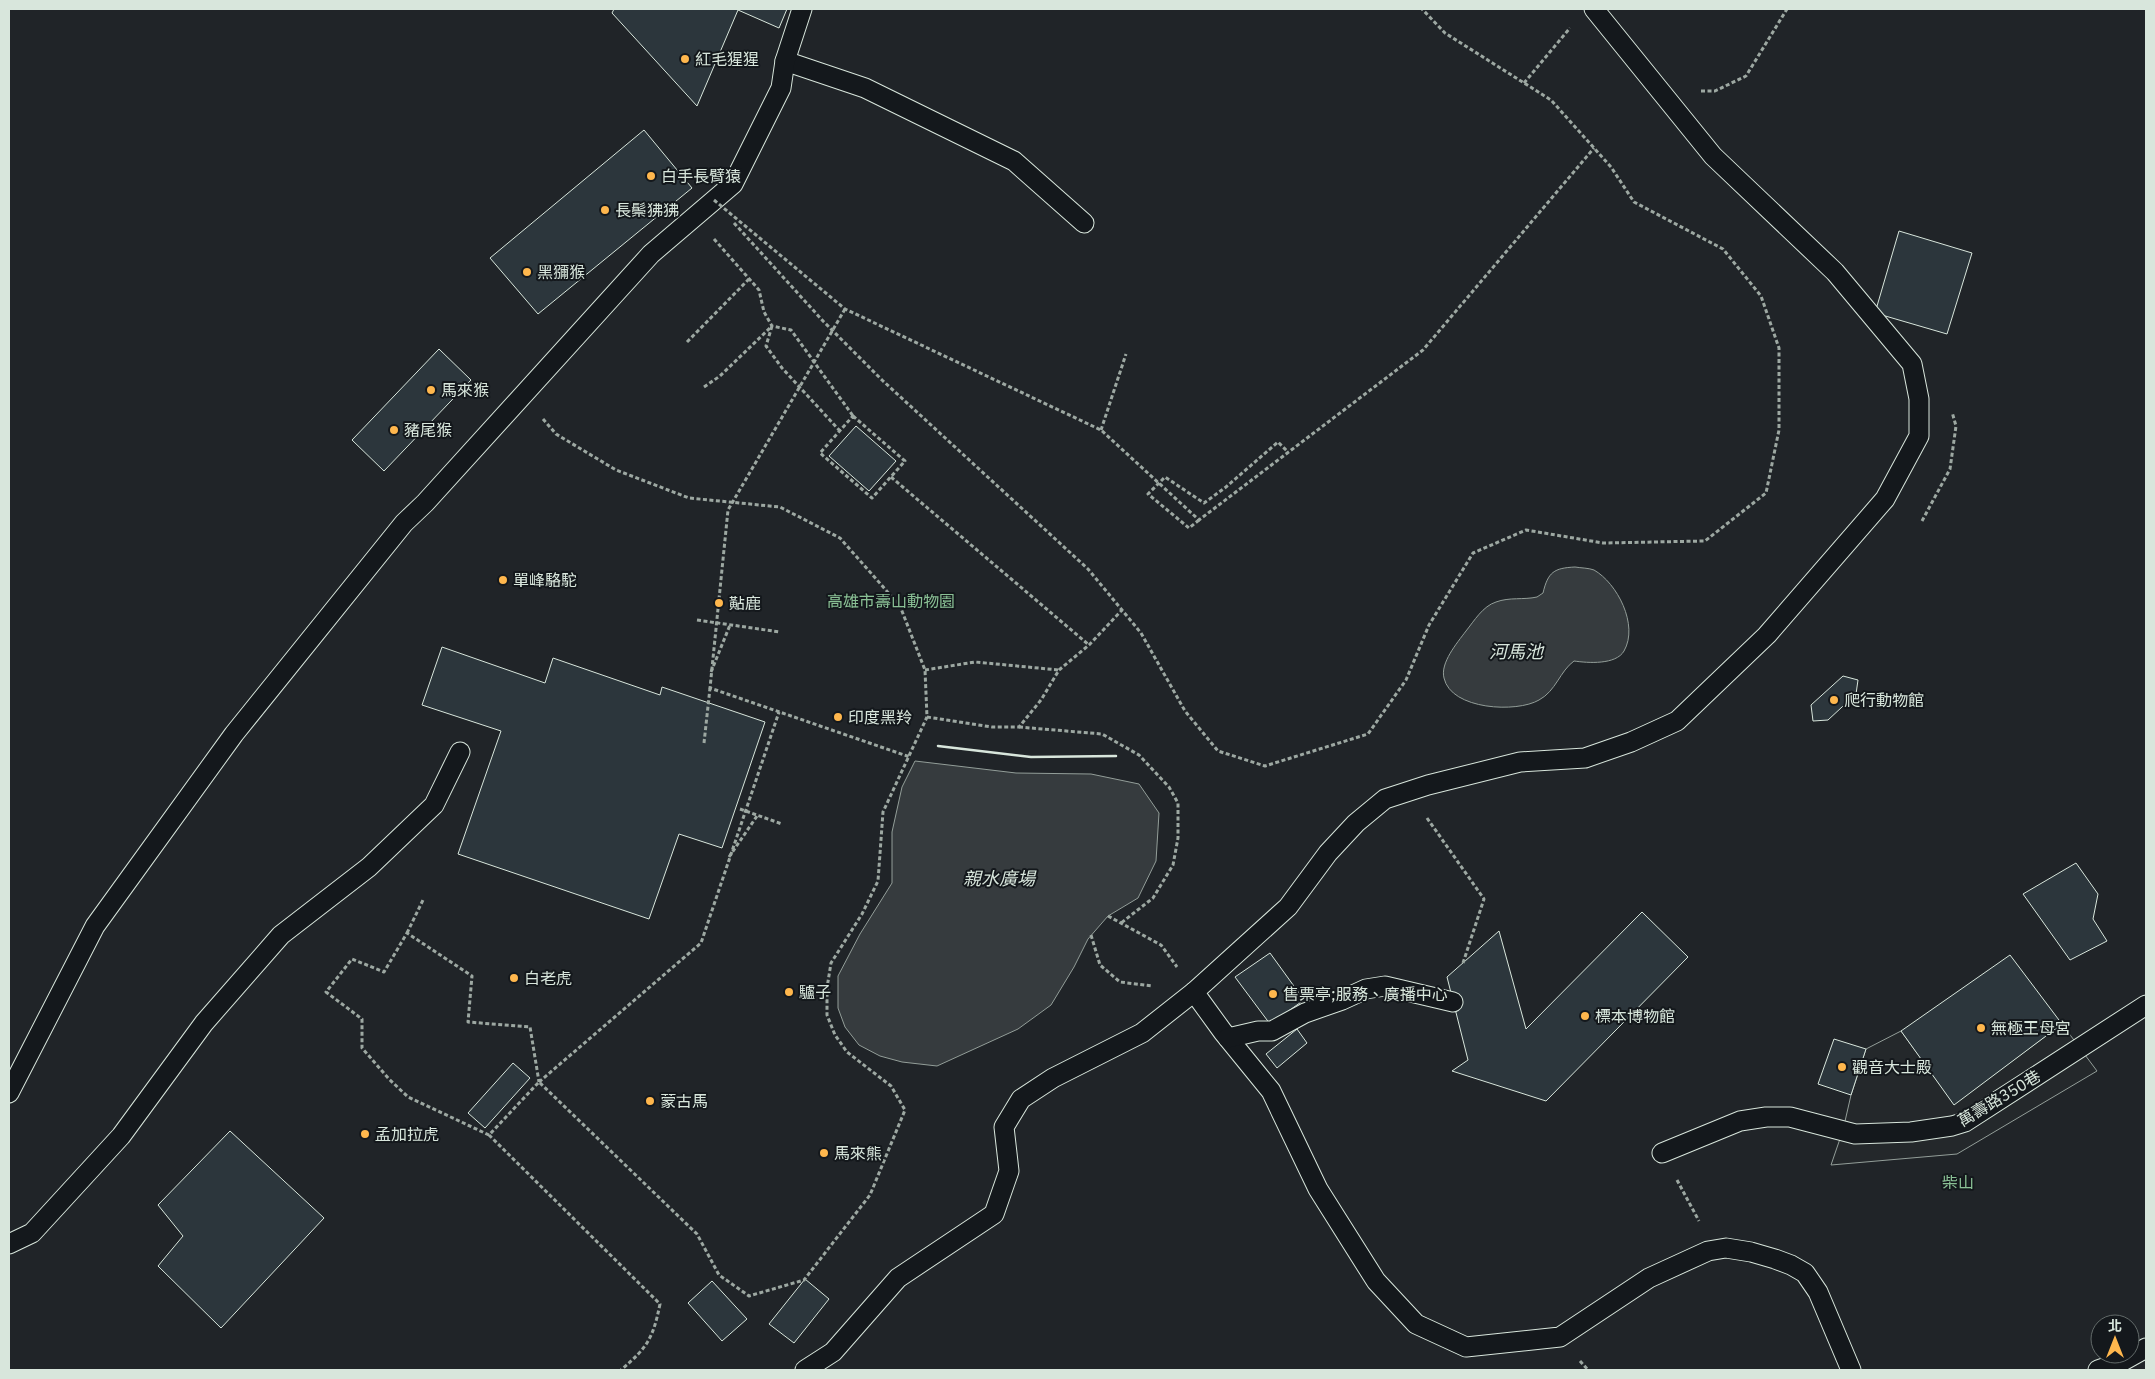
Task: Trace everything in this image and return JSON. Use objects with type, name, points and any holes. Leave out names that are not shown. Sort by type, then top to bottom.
[{"type":"lane","points":[[9,1093],[95,926],[234,734],[404,523],[425,503],[651,254],[733,184],[781,88],[785,60],[802,9]]},
{"type":"lane","points":[[805,1370],[834,1352],[898,1278],[994,1214],[1009,1170],[1004,1128],[1021,1099],[1053,1078],[1142,1033],[1194,992],[1288,907],[1328,852],[1356,823],[1384,799],[1428,785],[1520,762],[1585,758],[1631,742],[1677,721],[1767,635],[1885,499],[1919,436],[1919,399],[1912,364],[1834,272],[1714,156],[1594,9]]},
{"type":"lane","points":[[785,60],[865,88],[1014,161],[1084,223]]},
{"type":"lane","points":[[9,1244],[32,1233],[121,1136],[204,1023],[281,935],[369,867],[434,806],[460,752]]},
{"type":"lane","points":[[1228,1038],[1272,1031],[1305,1013],[1366,989],[1385,986],[1453,1002]]},
{"type":"lane","points":[[1194,992],[1271,1091],[1318,1189],[1376,1281],[1416,1324],[1466,1347],[1560,1337],[1648,1278],[1708,1250],[1726,1248],[1751,1252],[1775,1259],[1792,1265],[1805,1273],[1818,1292],[1851,1370]]},
{"type":"lane","name":"萬壽路350巷","points":[[1662,1153],[1740,1121],[1766,1117],[1790,1117],[1855,1134],[1911,1132],[1952,1126],[1965,1122],[2146,1005]]},
{"type":"lane","points":[[2098,1370],[2121,1362],[2146,1348]]},
{"type":"path","points":[[714,200],[823,321],[882,380],[1088,569],[1141,633],[1185,711],[1218,751],[1265,766],[1368,734],[1406,680],[1429,625],[1472,553],[1526,530],[1603,543],[1705,541],[1766,493],[1779,430],[1779,348],[1761,296],[1723,249],[1634,202],[1611,168],[1551,100],[1445,33],[1422,9]]},
{"type":"path","points":[[1698,91],[1715,91],[1746,76],[1787,9]]},
{"type":"path","points":[[1524,83],[1573,24]]},
{"type":"path","points":[[1288,452],[1278,442],[1226,487],[1204,503],[1165,477],[1148,494],[1189,528],[1423,350],[1594,148]]},
{"type":"path","points":[[714,200],[845,309],[1101,430],[1199,520]]},
{"type":"path","points":[[695,217],[759,290],[764,312],[772,326],[766,346],[782,368],[840,431]]},
{"type":"path","points":[[687,342],[749,279]]},
{"type":"path","points":[[704,743],[728,510],[845,309]]},
{"type":"path","points":[[704,387],[720,376],[772,326]]},
{"type":"path","points":[[772,326],[791,330],[853,416],[905,460],[872,498],[820,453],[853,416]]},
{"type":"path","points":[[1101,430],[1126,354]]},
{"type":"path","points":[[407,932],[472,976],[468,1022],[530,1027],[539,1082],[698,1234],[719,1275],[749,1296],[804,1280],[870,1195],[905,1110],[891,1086],[847,1052],[835,1035],[827,1014],[827,988],[831,963],[862,914],[878,881],[883,812],[927,717],[925,670],[900,606],[840,538],[780,507],[689,498],[616,470],[556,434],[523,395]]},
{"type":"path","points":[[891,477],[1089,645]]},
{"type":"path","points":[[1020,728],[1041,700],[1059,670],[1089,645],[1122,610]]},
{"type":"path","points":[[698,620],[780,632]]},
{"type":"path","points":[[711,672],[730,625]]},
{"type":"path","points":[[925,670],[975,662],[1059,670]]},
{"type":"path","points":[[710,688],[910,757]]},
{"type":"path","points":[[489,1135],[539,1082],[700,943],[779,712]]},
{"type":"path","points":[[927,717],[992,728],[1020,728],[1102,734],[1139,755],[1169,787],[1178,803],[1178,838],[1173,865],[1153,898],[1121,923]]},
{"type":"path","points":[[1384,799],[1419,809],[1484,899],[1462,963]]},
{"type":"path","points":[[740,810],[782,824]]},
{"type":"path","points":[[729,856],[757,816]]},
{"type":"path","points":[[424,898],[384,972],[352,959],[326,992],[362,1019],[362,1048],[389,1079],[408,1096],[489,1135],[660,1304],[654,1332],[638,1355],[621,1370]]},
{"type":"path","points":[[1108,916],[1161,945],[1194,992]]},
{"type":"path","points":[[1091,935],[1100,966],[1120,982],[1194,992]]},
{"type":"path","points":[[1662,1153],[1702,1228]]},
{"type":"green space","name":"高雄市壽山動物園","points":[[9,9],[2146,9],[2146,1370],[9,1370]]},
{"type":"shaded area","points":[[2062,1024],[2097,1071],[1957,1154],[1831,1165],[1866,1049],[1901,1031],[1954,1104]]},
{"type":"water","name":"河馬池","points":[[1575,567],[1594,570],[1603,576],[1618,594],[1627,617],[1629,629],[1628,641],[1620,656],[1601,662],[1574,661],[1545,696],[1529,704],[1516,707],[1486,706],[1471,702],[1459,697],[1449,689],[1444,678],[1444,666],[1458,641],[1483,610],[1501,600],[1537,597],[1543,593],[1547,580],[1553,572]]},
{"type":"water","name":"親水廣場","points":[[915,761],[1016,773],[1091,774],[1139,784],[1159,813],[1156,861],[1138,898],[1108,916],[1088,939],[1051,1005],[1018,1029],[937,1066],[902,1062],[880,1056],[859,1045],[845,1027],[838,1008],[838,976],[860,934],[892,883],[892,832],[902,787]]},
{"type":"building","name":"紅毛猩猩","points":[[614,9],[787,9],[779,28],[738,10],[697,106],[612,13]]},
{"type":"building","points":[[644,130],[692,188],[538,314],[490,258]]},
{"type":"building","points":[[1899,231],[1972,253],[1947,334],[1875,313]]},
{"type":"building","points":[[439,349],[471,380],[384,471],[352,440]]},
{"type":"building","points":[[856,426],[896,461],[869,491],[829,456]]},
{"type":"building","points":[[442,647],[545,683],[553,658],[660,695],[662,687],[765,722],[722,848],[679,834],[649,919],[458,854],[501,731],[422,705]]},
{"type":"building","name":"爬行動物館","points":[[1843,676],[1858,680],[1856,694],[1828,720],[1813,721],[1811,705]]},
{"type":"building","points":[[2076,863],[2098,894],[2093,919],[2107,941],[2070,960],[2023,894]]},
{"type":"building","name":"標本博物館","points":[[1642,912],[1688,957],[1546,1101],[1452,1071],[1468,1060],[1447,977],[1499,931],[1526,1029]]},
{"type":"building","name":"售票亭;服務、廣播中心","points":[[1270,953],[1304,1000],[1270,1024],[1235,977]]},
{"type":"building","name":"無極王母宮","points":[[2010,955],[2062,1024],[1954,1105],[1901,1031]]},
{"type":"building","points":[[1297,1029],[1307,1043],[1277,1068],[1266,1054]]},
{"type":"building","name":"觀音大士殿","points":[[1834,1039],[1866,1049],[1851,1095],[1818,1084]]},
{"type":"building","points":[[513,1063],[530,1078],[485,1128],[468,1113]]},
{"type":"building","points":[[230,1131],[324,1218],[221,1328],[158,1266],[183,1236],[158,1205]]},
{"type":"building","points":[[805,1279],[829,1299],[794,1343],[769,1324]]},
{"type":"building","points":[[712,1281],[747,1319],[722,1341],[688,1303]]},
{"type":"wall","points":[[938,746],[1031,757],[1116,756]]},
{"type":"place","name":"紅毛猩猩","points":[[685,59]]},
{"type":"place","name":"白手長臂猿","points":[[651,176]]},
{"type":"place","name":"長鬃狒狒","points":[[605,210]]},
{"type":"place","name":"黑獼猴","points":[[527,272]]},
{"type":"place","name":"馬來猴","points":[[431,390]]},
{"type":"place","name":"豬尾猴","points":[[394,430]]},
{"type":"place","name":"單峰駱駝","points":[[503,580]]},
{"type":"place","name":"黇鹿","points":[[719,603]]},
{"type":"place","name":"爬行動物館","points":[[1834,700]]},
{"type":"place","name":"印度黑羚","points":[[838,717]]},
{"type":"place","name":"白老虎","points":[[514,978]]},
{"type":"place","name":"驢子","points":[[789,992]]},
{"type":"place","name":"售票亭;服務、廣播中心","points":[[1273,994]]},
{"type":"place","name":"標本博物館","points":[[1585,1016]]},
{"type":"place","name":"無極王母宮","points":[[1981,1028]]},
{"type":"place","name":"觀音大士殿","points":[[1842,1067]]},
{"type":"place","name":"蒙古馬","points":[[650,1101]]},
{"type":"place","name":"孟加拉虎","points":[[365,1134]]},
{"type":"place","name":"馬來熊","points":[[824,1153]]},
{"type":"park label","name":"柴山","points":[[1958,1182]]}]
